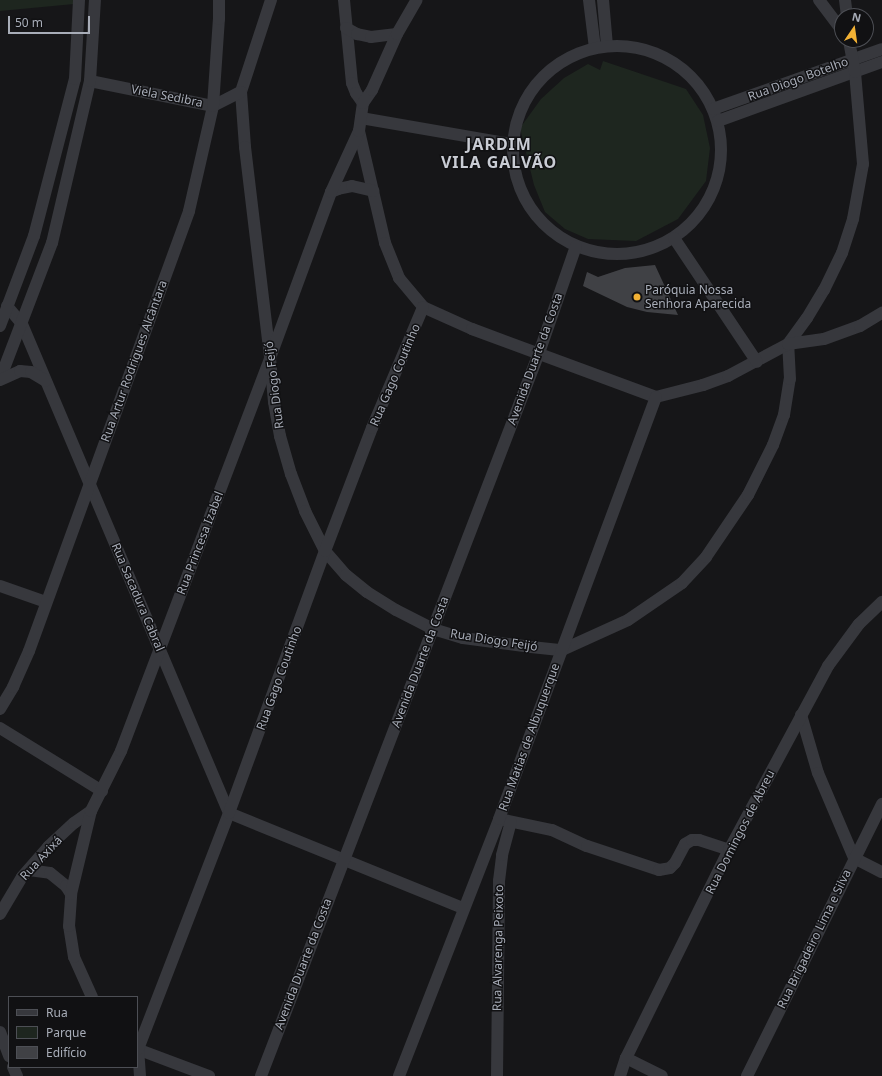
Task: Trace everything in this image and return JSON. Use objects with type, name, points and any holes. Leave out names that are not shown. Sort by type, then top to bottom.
[{"type":"street","points":[[0,326],[34,236],[75,78],[79,0]]},
{"type":"street","points":[[0,380],[52,243],[90,81],[95,0]]},
{"type":"street","name":"Rua Artur Rodrigues Alcântara","points":[[0,709],[13,687],[29,651],[189,212],[213,106],[219,0]]},
{"type":"street","name":"Rua Diogo Feijó","points":[[271,0],[241,92],[245,147],[274,402],[280,436],[291,474],[306,511],[325,551],[346,575],[367,592],[396,610],[433,629],[463,638],[562,650]]},
{"type":"street","points":[[344,0],[352,82],[356,93],[363,103]]},
{"type":"street","name":"Rua Princesa Izabel","points":[[91,996],[81,976],[70,942],[69,920],[71,894],[91,811],[121,751],[270,358],[331,192],[359,131],[363,103],[372,90],[397,34],[417,0]]},
{"type":"street","points":[[589,0],[595,48]]},
{"type":"street","points":[[603,0],[607,46]]},
{"type":"street","points":[[819,0],[834,20]]},
{"type":"street","points":[[346,28],[357,34],[371,37],[397,34]]},
{"type":"street","points":[[607,46],[634,47],[659,55],[681,68],[700,86],[718,121],[722,154],[716,187],[699,216],[674,238],[643,252],[609,254],[576,246],[549,230],[535,216],[528,205],[515,176],[512,144],[518,117],[529,93],[547,72],[564,61],[595,48],[607,46]]},
{"type":"street","points":[[562,650],[628,620],[682,583],[706,557],[748,495],[777,434],[784,415],[789,385],[790,362],[788,344],[807,318],[824,290],[842,253],[853,219],[863,164],[855,72],[851,48]]},
{"type":"street","name":"Rua Diogo Botelho","points":[[713,109],[882,48]]},
{"type":"street","name":"Rua Diogo Botelho","points":[[718,121],[882,62]]},
{"type":"street","name":"Viela Sedibra","points":[[90,81],[213,106],[241,92]]},
{"type":"street","points":[[361,118],[512,144]]},
{"type":"street","points":[[359,131],[385,243],[399,278],[423,308],[472,329],[656,396],[703,385],[757,362],[788,344],[824,339],[860,326],[882,313]]},
{"type":"street","points":[[331,192],[352,186],[360,186],[373,191]]},
{"type":"street","points":[[44,198],[62,202]]},
{"type":"street","points":[[674,238],[757,362]]},
{"type":"street","name":"Avenida Duarte da Costa","points":[[261,1076],[343,858],[539,353],[576,246]]},
{"type":"street","name":"Rua Sacadura Cabral","points":[[7,306],[22,324],[229,813]]},
{"type":"street","name":"Rua Gago Coutinho","points":[[138,1046],[229,813],[325,551],[372,428],[423,308]]},
{"type":"street","points":[[0,380],[20,372],[31,372],[46,381]]},
{"type":"street","name":"Rua Matias de Albuquerque","points":[[399,1076],[463,908],[499,819],[656,396]]},
{"type":"street","points":[[0,586],[46,602]]},
{"type":"street","name":"Rua Domingos de Abreu","points":[[620,1076],[626,1058],[729,850],[828,666],[859,624],[882,602]]},
{"type":"street","points":[[801,715],[818,773],[854,858],[882,872]]},
{"type":"street","points":[[0,728],[102,791]]},
{"type":"street","name":"Rua Brigadeiro Lima e Silva","points":[[747,1076],[882,804]]},
{"type":"street","name":"Rua Axixá","points":[[0,914],[11,893],[48,847],[74,823],[91,811]]},
{"type":"street","points":[[229,813],[463,908]]},
{"type":"street","points":[[499,819],[552,830],[587,846],[659,870],[670,868],[675,863],[685,844],[692,840],[699,840],[729,850]]},
{"type":"street","name":"Rua Alvarenga Peixoto","points":[[497,1076],[499,881],[502,855],[511,822]]},
{"type":"street","points":[[29,870],[50,874],[63,883],[71,894]]},
{"type":"street","points":[[0,1032],[8,1053]]},
{"type":"street","points":[[138,1049],[209,1076]]},
{"type":"street","points":[[138,1058],[140,1076]]},
{"type":"street","points":[[626,1058],[662,1076]]},
{"type":"green space","points":[[0,0],[73,0],[74,4],[0,11]]},
{"type":"green space","points":[[603,61],[686,89],[703,115],[710,148],[706,181],[678,219],[636,241],[588,239],[565,229],[545,212],[534,185],[520,128],[541,99],[564,78],[588,64],[600,70]]},
{"type":"building","name":"Paróquia Nossa Senhora Aparecida","points":[[655,265],[678,315],[647,312],[627,307],[583,286],[587,272],[598,277],[625,268]]},
{"type":"place","name":"Paróquia Nossa Senhora Aparecida","points":[[637,297]]},
{"type":"district","name":"JARDIM VILA GALVÃO","points":[[499,153]]}]
